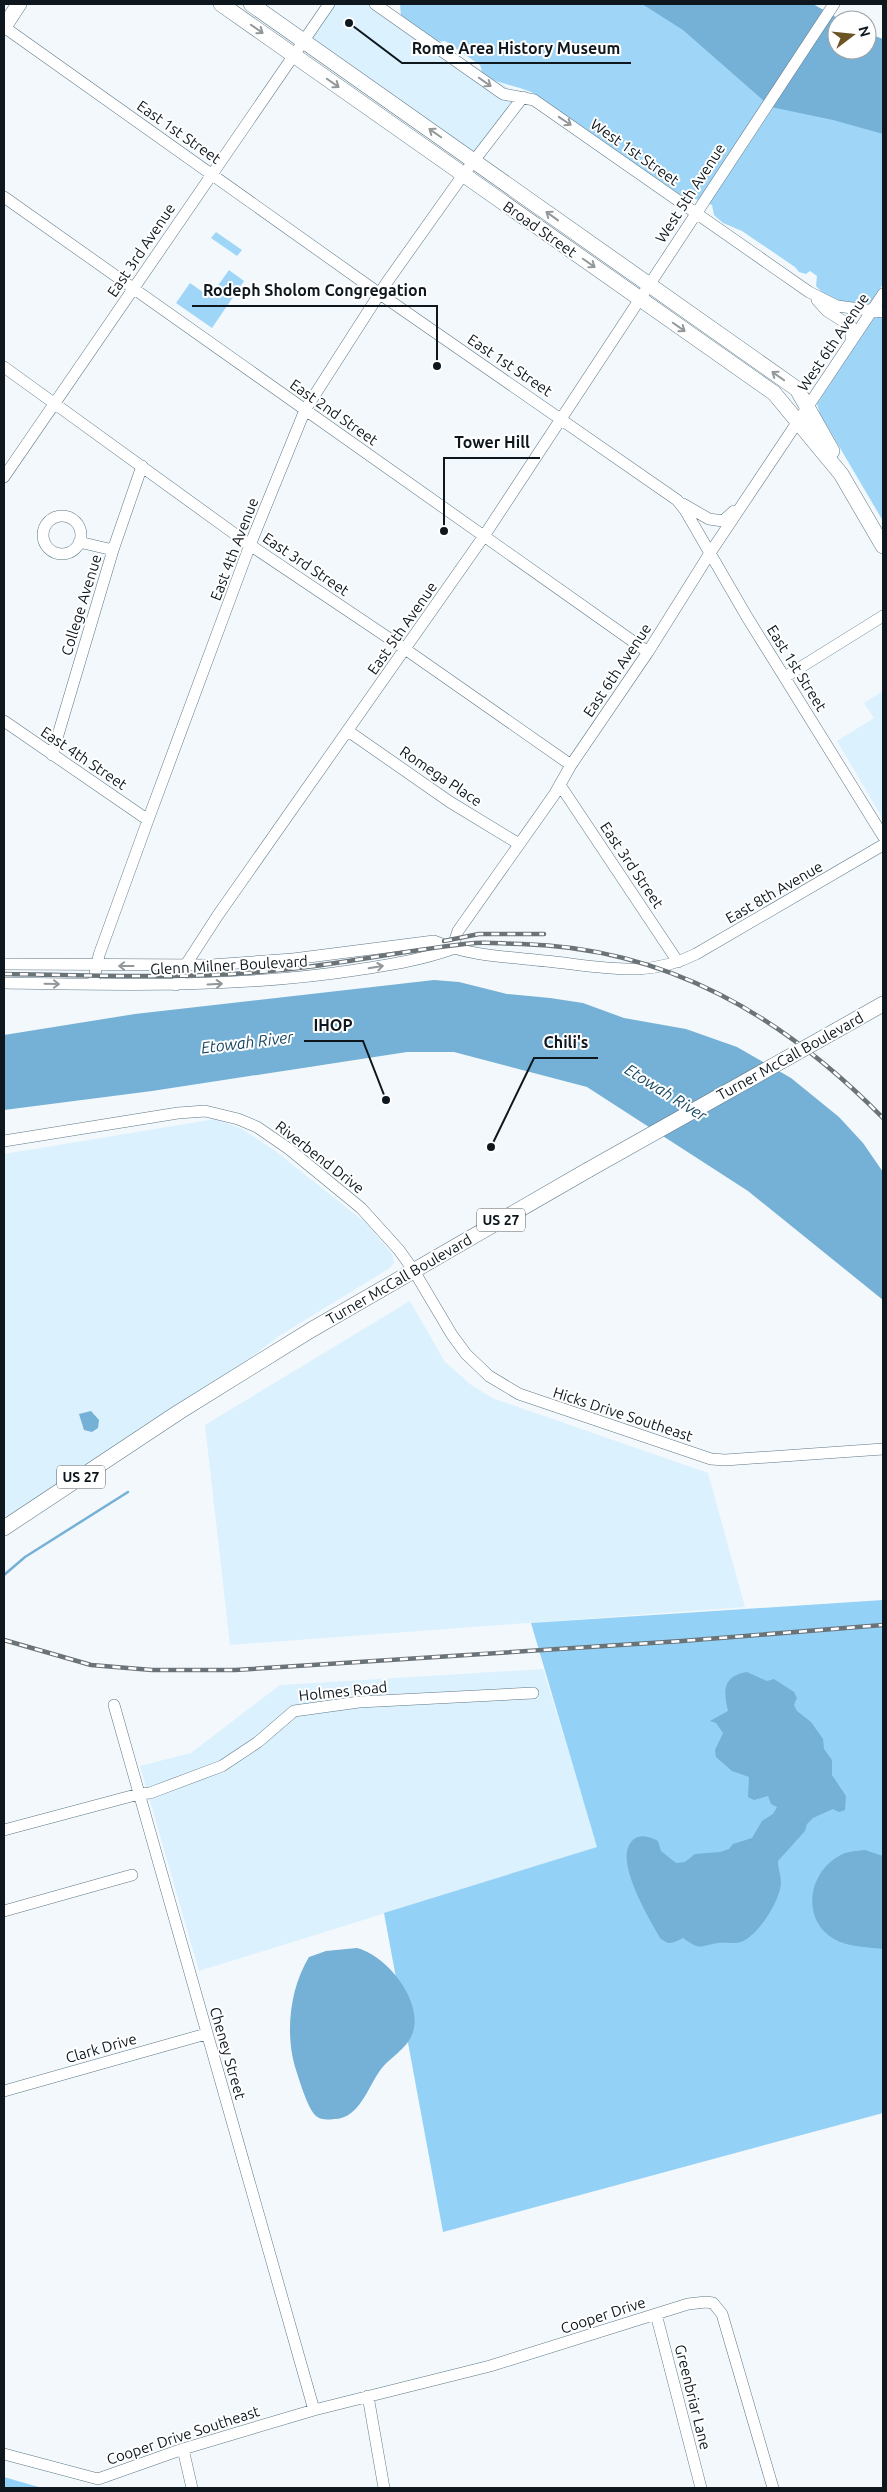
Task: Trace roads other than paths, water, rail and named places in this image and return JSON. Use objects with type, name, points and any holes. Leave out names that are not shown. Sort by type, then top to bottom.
[{"type":"main road","points":[[4,27],[20,4]]},
{"type":"main road","name":"Broad Street","points":[[221,4],[774,393],[841,474]]},
{"type":"main road","name":"Broad Street","points":[[251,4],[796,389],[828,443],[841,474],[883,546]]},
{"type":"main road","name":"Turner McCall Boulevard","points":[[4,1528],[186,1407],[311,1330],[588,1170],[883,1004]]},
{"type":"street","name":"East 3rd Avenue","points":[[4,477],[293,55],[330,4]]},
{"type":"street","name":"West 1st Street","points":[[375,4],[503,94],[523,98],[541,105],[809,292],[836,306],[878,311]]},
{"type":"street","name":"West 5th Avenue","points":[[649,285],[834,4]]},
{"type":"street","name":"East 1st Street","points":[[4,27],[380,294],[677,500],[685,510],[883,836]]},
{"type":"street","name":"East 4th Avenue","points":[[93,984],[97,965],[148,820],[250,545],[305,410],[380,294],[462,175],[523,98]]},
{"type":"street","name":"East 2nd Street","points":[[4,197],[648,652]]},
{"type":"street","name":"East 5th Avenue","points":[[176,985],[185,966],[484,536],[649,285]]},
{"type":"street","points":[[809,292],[827,311],[851,326],[851,340]]},
{"type":"street","name":"West 6th Avenue","points":[[807,407],[851,340],[878,311],[883,294]]},
{"type":"street","name":"East 3rd Street","points":[[4,367],[250,545],[405,648],[571,765]]},
{"type":"street","name":"East 6th Avenue","points":[[452,949],[458,931],[560,785],[571,765],[648,652],[710,553],[753,492],[807,407]]},
{"type":"street","name":"College Avenue","points":[[52,755],[113,550],[142,466]]},
{"type":"street","points":[[677,500],[710,519],[723,521],[753,492]]},
{"type":"street","points":[[80,542],[113,550]]},
{"type":"street","points":[[785,677],[883,616]]},
{"type":"street","name":"East 4th Street","points":[[4,721],[148,820]]},
{"type":"street","name":"Romega Place","points":[[348,731],[450,802],[520,844]]},
{"type":"street","name":"East 3rd Street","points":[[560,785],[678,962]]},
{"type":"street","name":"East 8th Avenue","points":[[678,962],[719,941],[883,845]]},
{"type":"street","name":"Glenn Milner Boulevard","points":[[4,964],[185,966],[293,959],[434,941],[452,949],[636,969],[678,962]]},
{"type":"street","name":"Glenn Milner Boulevard","points":[[4,983],[176,985],[271,980],[338,973],[425,959],[452,949]]},
{"type":"street","name":"Riverbend Drive","points":[[4,1141],[178,1112],[204,1111],[238,1119],[257,1127],[289,1149],[362,1208],[375,1221],[414,1271]]},
{"type":"street","name":"Hicks Drive Southeast","points":[[414,1271],[452,1335],[466,1354],[489,1376],[519,1394],[711,1459],[725,1460],[883,1449]]},
{"type":"street","name":"Holmes Road","points":[[4,1830],[150,1792],[222,1766],[258,1742],[294,1711],[359,1702],[533,1693]]},
{"type":"street","name":"Cheney Street","points":[[114,1705],[314,2410]]},
{"type":"street","points":[[4,1911],[132,1875]]},
{"type":"street","name":"Clark Drive","points":[[4,2091],[206,2034]]},
{"type":"street","name":"Cooper Drive","points":[[314,2410],[518,2358],[656,2314],[706,2302],[713,2304],[722,2314],[773,2488]]},
{"type":"street","name":"Greenbriar Lane","points":[[656,2314],[700,2488]]},
{"type":"street","points":[[368,2396],[384,2488]]},
{"type":"street","name":"Cooper Drive Southeast","points":[[4,2454],[98,2479],[183,2449],[314,2410]]},
{"type":"street","points":[[183,2449],[192,2488]]},
{"type":"water","points":[[642,4],[813,4],[827,12],[827,60],[877,60],[877,37],[883,39],[883,134],[833,120],[771,107],[683,30]]},
{"type":"water","name":"Etowah River","points":[[434,980],[459,982],[507,994],[583,1003],[624,1018],[686,1029],[737,1047],[791,1078],[839,1117],[863,1143],[883,1172],[883,1300],[748,1191],[587,1087],[454,1052],[407,1052],[152,1091],[4,1110],[4,1035],[135,1014]]},
{"type":"water","points":[[91,1411],[99,1420],[98,1428],[92,1432],[84,1430],[79,1414]]},
{"type":"water","points":[[747,1672],[767,1681],[774,1679],[794,1692],[797,1698],[794,1705],[797,1711],[811,1722],[823,1739],[824,1749],[832,1760],[832,1775],[846,1796],[845,1810],[839,1812],[833,1809],[813,1818],[807,1824],[805,1831],[778,1861],[781,1883],[777,1899],[767,1917],[748,1938],[738,1943],[718,1943],[700,1946],[693,1945],[683,1938],[669,1943],[660,1938],[641,1903],[629,1874],[628,1849],[633,1840],[642,1836],[652,1838],[658,1841],[661,1851],[676,1863],[685,1862],[695,1854],[720,1852],[729,1849],[733,1844],[752,1838],[762,1821],[773,1814],[777,1807],[771,1804],[768,1796],[754,1800],[748,1797],[749,1777],[732,1771],[716,1757],[715,1750],[723,1733],[716,1723],[710,1721],[728,1711],[725,1690],[729,1681],[739,1674]]},
{"type":"water","points":[[865,1850],[883,1856],[883,1949],[839,1942],[823,1931],[816,1920],[813,1909],[812,1897],[820,1873],[839,1856],[852,1851]]},
{"type":"water","points":[[357,1948],[368,1952],[379,1960],[400,1981],[413,2006],[415,2019],[413,2032],[407,2043],[379,2072],[356,2109],[345,2117],[329,2120],[322,2119],[316,2116],[309,2107],[295,2067],[290,2039],[291,2010],[297,1982],[309,1957],[326,1951]]},
{"type":"waterway","points":[[4,1575],[25,1557],[128,1492]]},
{"type":"railway","points":[[444,941],[479,934],[544,934]]},
{"type":"railway","points":[[4,974],[211,975],[329,964],[475,943],[575,948],[626,959],[674,974],[719,994],[763,1019],[805,1048],[845,1081],[883,1118]]},
{"type":"railway","points":[[4,1640],[91,1665],[152,1670],[235,1670],[682,1641],[883,1625]]},
{"type":"place","name":"Rome Area History Museum","points":[[349,23]]},
{"type":"place","name":"Rodeph Sholom Congregation","points":[[437,366]]},
{"type":"place","name":"Tower Hill","points":[[444,531]]},
{"type":"place","name":"IHOP","points":[[386,1100]]},
{"type":"place","name":"Chili's","points":[[491,1147]]}]
